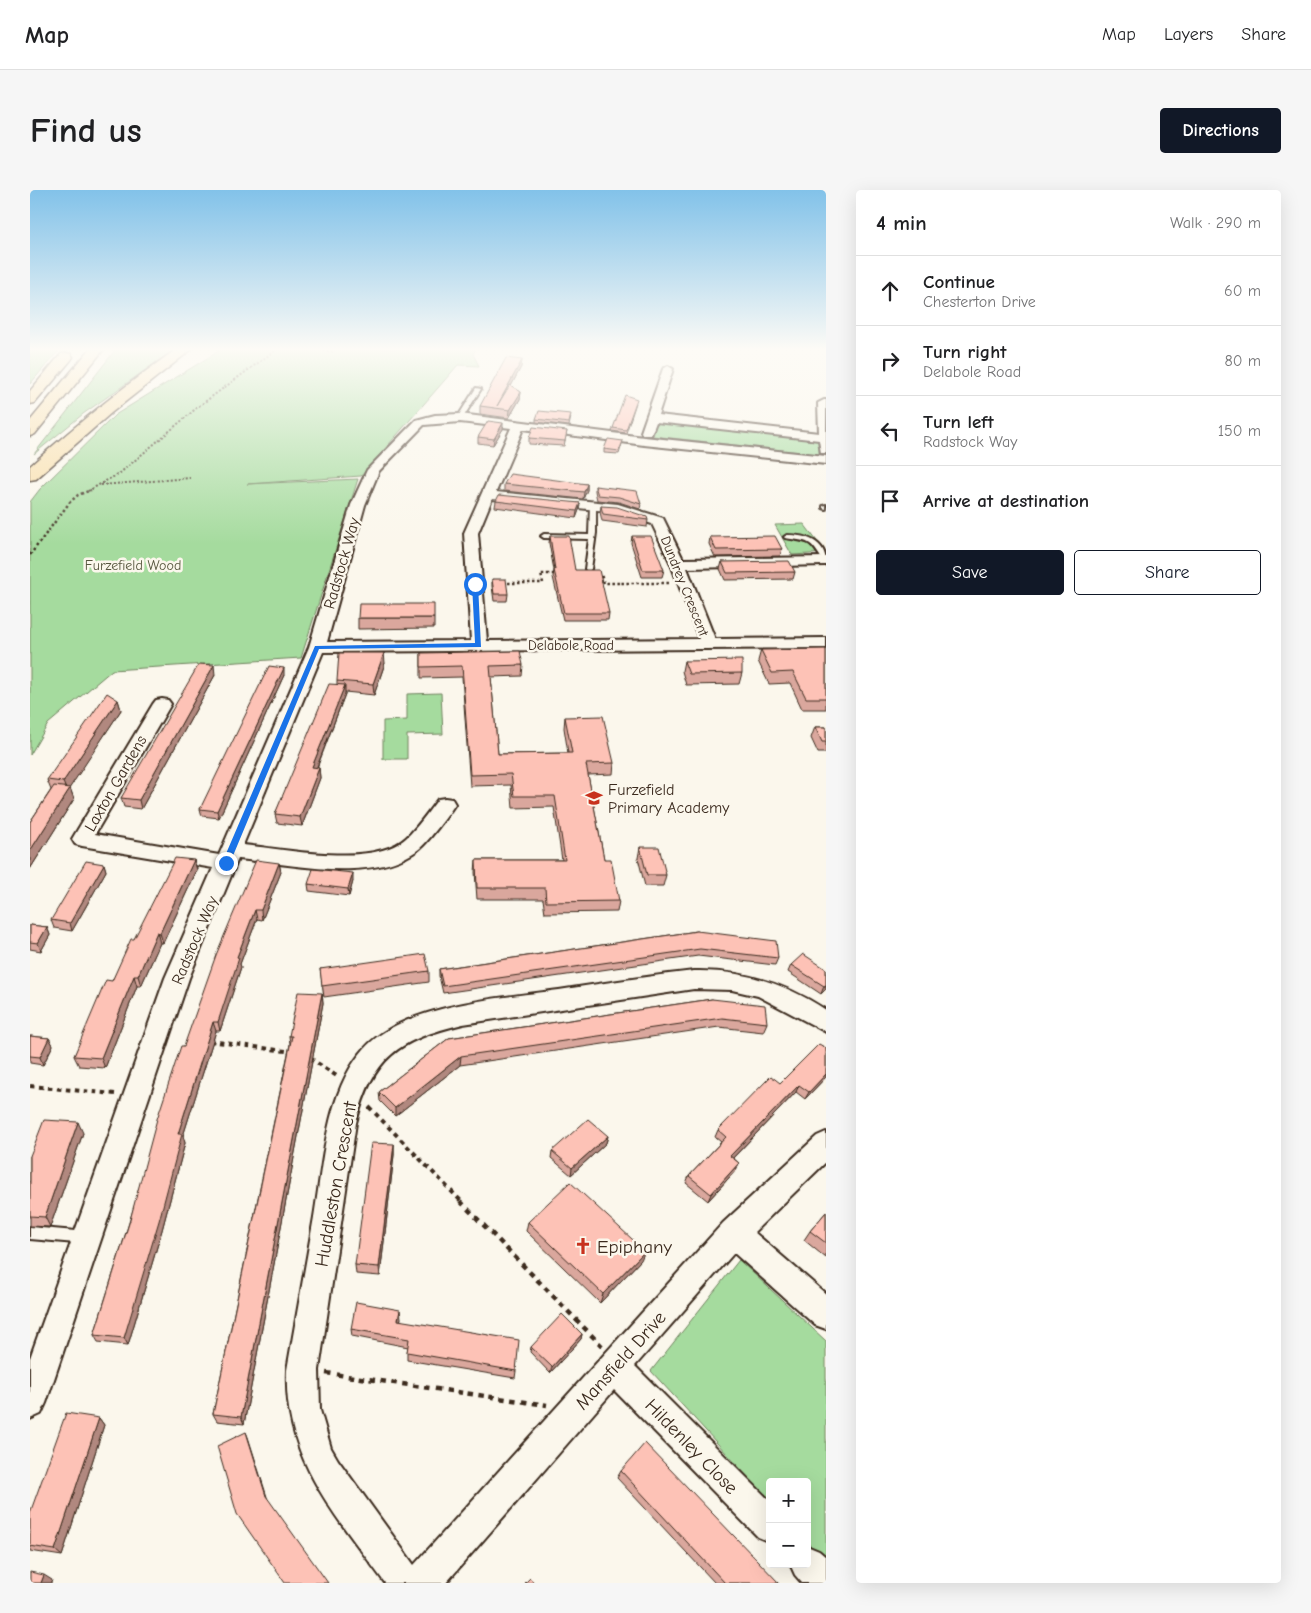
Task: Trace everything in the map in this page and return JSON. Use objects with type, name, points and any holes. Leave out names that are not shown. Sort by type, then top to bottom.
[{"type":"highway","points":[[30,431],[44,414]]},
{"type":"highway","points":[[30,475],[101,414]]},
{"type":"street","points":[[644,442],[652,414]]},
{"type":"street","points":[[824,414],[826,460]]},
{"type":"street","name":"Radstock Way","points":[[30,1403],[177,978],[317,648],[358,505],[373,470],[420,422],[435,418],[460,418],[519,424],[644,442],[826,460]]},
{"type":"street","points":[[651,418],[824,437]]},
{"type":"street","points":[[479,645],[472,534],[519,424]]},
{"type":"street","name":"Dundrey Crescent","points":[[488,495],[618,508],[658,521],[678,564],[709,644]]},
{"type":"street","points":[[678,564],[826,561]]},
{"type":"street","name":"Delabole Road","points":[[317,648],[826,643]]},
{"type":"street","name":"Laxton Gardens","points":[[162,704],[82,839],[229,857]]},
{"type":"street","points":[[229,857],[352,863],[383,859],[412,844],[445,804]]},
{"type":"street","name":"Huddleston Crescent","points":[[406,1583],[326,1472],[318,1457],[304,1417],[302,1390],[303,1370],[343,1123],[354,1088],[368,1061],[382,1048],[419,1028],[444,1019],[659,984],[713,979],[730,979],[752,984],[783,996],[826,1022]]},
{"type":"street","name":"Mansfield Drive","points":[[422,1583],[733,1233],[826,1144]]},
{"type":"street","points":[[733,1233],[826,1314]]},
{"type":"street","name":"Hildenley Close","points":[[616,1364],[768,1523]]},
{"type":"street","points":[[811,1567],[826,1582]]},
{"type":"lane","points":[[460,418],[462,414]]},
{"type":"lane","points":[[590,572],[593,505]]},
{"type":"lane","points":[[544,536],[592,537]]},
{"type":"lane","points":[[787,537],[805,537],[815,542],[826,561]]},
{"type":"lane","points":[[30,1233],[88,1238]]},
{"type":"path","points":[[30,555],[70,502],[78,495],[101,485],[120,473],[189,414]]},
{"type":"path","points":[[101,485],[190,478]]},
{"type":"path","points":[[590,572],[601,574],[604,583],[684,583]]},
{"type":"path","points":[[475,584],[542,583],[541,574],[558,574]]},
{"type":"path","points":[[209,1041],[303,1053],[354,1088],[371,1110],[616,1364]]},
{"type":"path","points":[[30,1086],[136,1096]]},
{"type":"path","points":[[303,1370],[576,1410]]},
{"type":"green space","points":[[65,414],[83,414],[34,454]]},
{"type":"green space","name":"Furzefield Wood","points":[[415,414],[361,476],[247,484],[358,479],[301,658],[112,670],[48,724],[30,755],[30,502],[40,489],[115,415]]},
{"type":"green space","points":[[657,421],[818,438],[819,454],[653,436]]},
{"type":"green space","points":[[804,524],[826,553],[792,555],[775,525]]},
{"type":"green space","points":[[441,693],[443,734],[407,735],[407,759],[383,759],[383,721],[407,720],[407,694]]},
{"type":"green space","points":[[739,1260],[826,1341],[826,1562],[811,1546],[811,1478],[766,1478],[766,1497],[651,1371]]},
{"type":"building","points":[[538,414],[571,414],[569,423],[536,419]]},
{"type":"building","points":[[618,414],[632,414],[626,430],[613,428]]},
{"type":"building","points":[[488,421],[503,423],[494,439],[478,437]]},
{"type":"building","points":[[533,427],[567,431],[565,441],[529,438]]},
{"type":"building","points":[[608,439],[623,441],[619,451],[604,449]]},
{"type":"building","points":[[510,474],[587,484],[584,492],[504,484]]},
{"type":"building","points":[[595,486],[637,491],[641,504],[619,497],[598,495]]},
{"type":"building","points":[[499,495],[580,503],[577,511],[496,501]]},
{"type":"building","points":[[601,506],[617,507],[647,517],[648,520],[603,514]]},
{"type":"building","points":[[550,536],[569,536],[575,570],[599,570],[609,613],[564,613],[554,570]]},
{"type":"building","points":[[632,536],[651,536],[664,570],[643,570]]},
{"type":"building","points":[[775,536],[782,549],[716,550],[710,537]]},
{"type":"building","points":[[789,561],[795,572],[727,573],[722,562]]},
{"type":"building","points":[[492,579],[506,579],[508,594],[494,594]]},
{"type":"building","points":[[359,604],[434,604],[434,618],[358,618]]},
{"type":"building","points":[[826,649],[826,698],[806,698],[793,672],[772,673],[761,650]]},
{"type":"building","points":[[520,651],[523,665],[490,666],[498,754],[572,753],[565,717],[603,716],[614,763],[586,764],[604,859],[611,859],[619,901],[546,902],[545,888],[477,888],[476,860],[565,860],[555,796],[514,796],[511,774],[470,775],[462,666],[421,667],[421,653]]},
{"type":"building","points":[[339,653],[384,653],[373,684],[337,681]]},
{"type":"building","points":[[742,660],[742,673],[689,674],[684,661]]},
{"type":"building","points":[[199,664],[214,665],[139,800],[121,798]]},
{"type":"building","points":[[269,666],[284,668],[217,811],[200,809]]},
{"type":"building","points":[[329,684],[345,685],[312,767],[319,768],[300,817],[275,814]]},
{"type":"building","points":[[107,693],[118,700],[63,782],[47,780]]},
{"type":"building","points":[[815,727],[826,727],[826,742],[822,742]]},
{"type":"building","points":[[54,786],[70,788],[30,851],[30,822]]},
{"type":"building","points":[[640,847],[659,847],[666,875],[647,875]]},
{"type":"building","points":[[175,858],[194,860],[160,933],[157,932],[138,976],[134,976],[101,1058],[74,1056],[106,980],[112,981],[131,939],[134,939]]},
{"type":"building","points":[[256,860],[279,863],[261,910],[255,910],[237,957],[239,958],[218,1022],[213,1022],[178,1134],[182,1134],[159,1221],[124,1338],[94,1335],[130,1220],[157,1119],[181,1046],[184,1046],[216,955]]},
{"type":"building","points":[[86,861],[104,864],[70,923],[51,920]]},
{"type":"building","points":[[313,869],[353,873],[348,889],[308,884]]},
{"type":"building","points":[[30,925],[47,927],[38,943],[30,942]]},
{"type":"building","points":[[697,931],[776,941],[778,958],[700,949],[443,986],[439,969]]},
{"type":"building","points":[[425,954],[429,971],[322,986],[320,969]]},
{"type":"building","points":[[803,954],[826,969],[826,985],[824,986],[791,965]]},
{"type":"building","points":[[298,992],[322,993],[241,1417],[213,1414],[292,1036],[289,1036]]},
{"type":"building","points":[[712,999],[765,1005],[767,1023],[722,1018],[461,1056],[395,1108],[379,1092],[449,1038]]},
{"type":"building","points":[[30,1036],[49,1038],[40,1057],[30,1056]]},
{"type":"building","points":[[819,1044],[826,1048],[826,1074],[809,1092],[799,1085],[730,1156],[739,1163],[711,1194],[689,1176],[726,1137],[718,1130],[771,1076],[780,1083]]},
{"type":"building","points":[[588,1119],[608,1136],[572,1168],[552,1151]]},
{"type":"building","points":[[44,1120],[78,1122],[45,1217],[30,1216],[30,1156]]},
{"type":"building","points":[[371,1143],[394,1144],[379,1267],[355,1265]]},
{"type":"building","name":"Epiphany","points":[[570,1182],[645,1251],[603,1294],[528,1222]]},
{"type":"building","points":[[826,1212],[826,1243],[810,1231]]},
{"type":"building","points":[[356,1302],[400,1310],[398,1320],[519,1340],[516,1371],[407,1352],[409,1339],[351,1329]]},
{"type":"building","points":[[562,1314],[582,1334],[552,1367],[531,1347]]},
{"type":"building","points":[[66,1413],[99,1418],[55,1550],[30,1546],[30,1513]]},
{"type":"building","points":[[246,1432],[266,1496],[328,1583],[285,1583],[237,1514],[217,1446]]},
{"type":"building","points":[[645,1443],[779,1583],[725,1583],[621,1471]]},
{"type":"building","points":[[30,1572],[44,1575],[41,1583],[30,1583]]},
{"type":"building","points":[[530,1578],[534,1583],[525,1583]]},
{"type":"place","name":"Furzefield Primary Academy","points":[[594,798]]},
{"type":"place","name":"Epiphany","points":[[583,1246]]},
{"type":"route","points":[[226,863],[317,648],[479,645],[475,584]]}]
